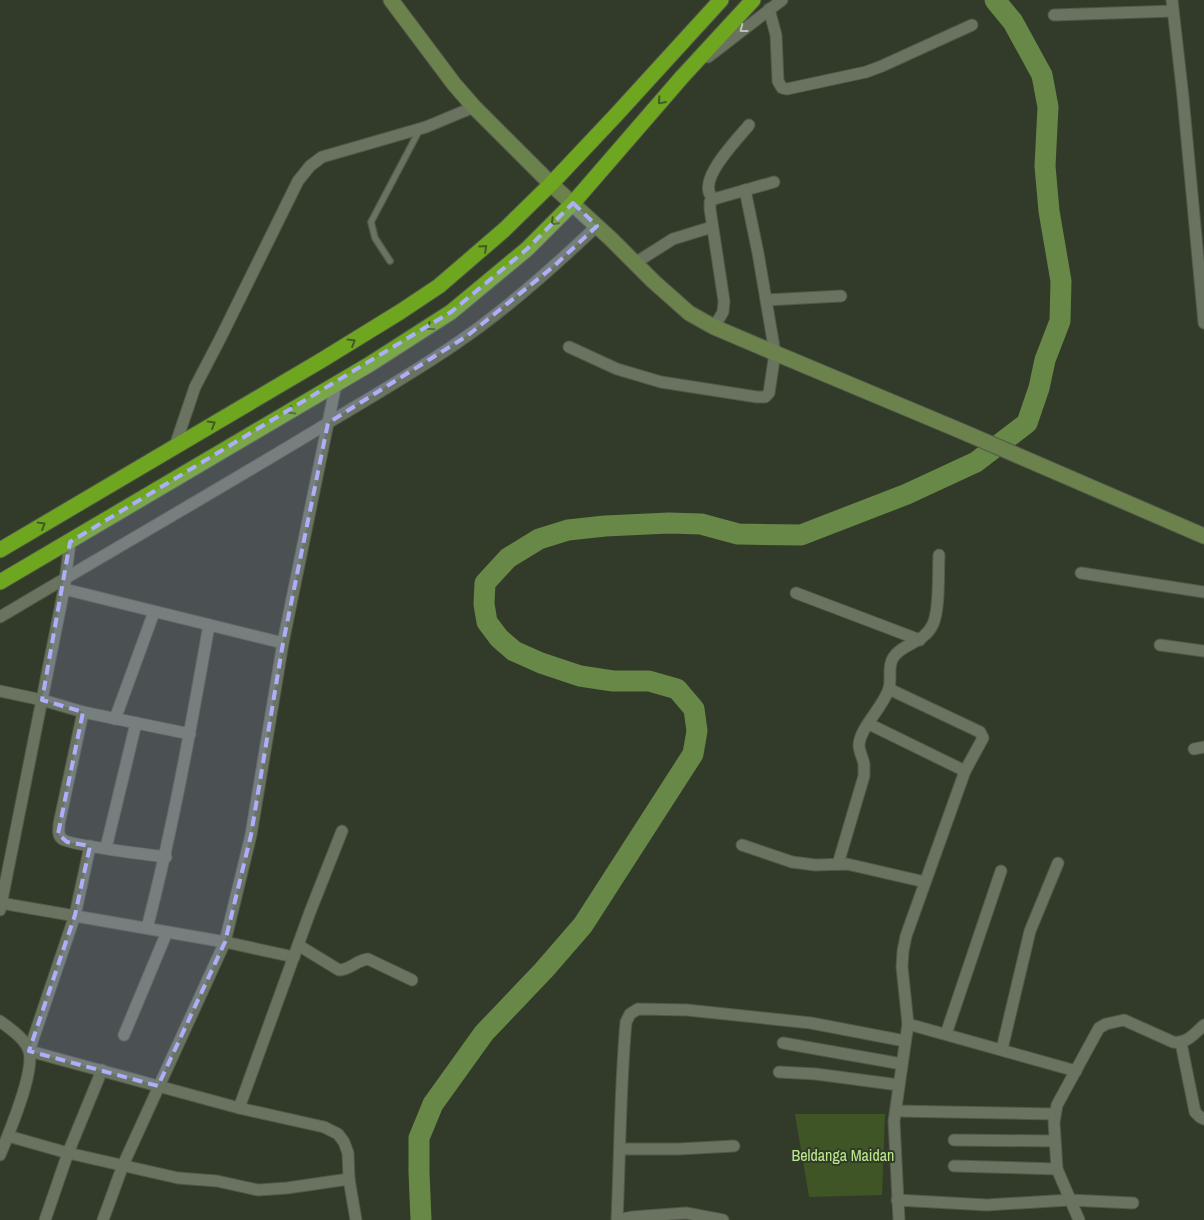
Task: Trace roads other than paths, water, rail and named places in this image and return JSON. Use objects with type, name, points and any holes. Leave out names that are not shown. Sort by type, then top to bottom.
[{"type":"highway","points":[[0,550],[330,355],[439,286],[504,230],[551,184],[721,0]]},
{"type":"highway","points":[[0,582],[336,384],[451,312],[527,249],[573,203],[682,77],[753,0]]},
{"type":"street","points":[[391,0],[454,84],[474,107],[551,184],[689,313],[714,327],[775,354],[962,431],[1204,536]]},
{"type":"street","points":[[682,77],[782,0]]},
{"type":"street","points":[[1054,15],[1172,5],[1183,97],[1204,323]]},
{"type":"street","points":[[769,9],[776,35],[778,81],[782,88],[788,89],[866,72],[972,25]]},
{"type":"street","points":[[175,446],[195,387],[225,331],[298,181],[310,166],[322,157],[420,129],[474,107]]},
{"type":"street","points":[[714,199],[709,195],[707,189],[711,174],[749,125]]},
{"type":"street","points":[[714,327],[723,312],[724,301],[712,227],[710,202],[714,199],[774,182]]},
{"type":"street","points":[[569,348],[617,369],[661,382],[765,397],[769,393],[775,354],[745,190]]},
{"type":"street","points":[[0,617],[65,583],[405,377],[467,336],[553,267],[597,226]]},
{"type":"street","points":[[635,263],[673,239],[712,227]]},
{"type":"street","points":[[766,300],[842,296]]},
{"type":"street","points":[[103,1220],[123,1165],[225,942],[250,835],[283,643],[336,384]]},
{"type":"street","points":[[70,542],[65,583],[0,905],[75,915],[225,942],[296,951],[339,970],[345,970],[360,960],[368,960],[412,980]]},
{"type":"street","points":[[838,864],[862,784],[864,764],[859,745],[889,690],[889,671],[893,658],[898,652],[920,640],[934,622],[939,555]]},
{"type":"street","points":[[1081,573],[1204,592]]},
{"type":"street","points":[[65,583],[154,612],[283,643]]},
{"type":"street","points":[[796,593],[920,640]]},
{"type":"street","points":[[115,719],[154,612]]},
{"type":"street","points":[[148,928],[166,857],[209,625]]},
{"type":"street","points":[[1160,645],[1204,651]]},
{"type":"street","points":[[889,690],[982,734],[982,743],[965,770],[906,936],[903,951],[902,967],[908,1024],[894,1121],[899,1220]]},
{"type":"street","points":[[0,691],[42,700],[83,712],[190,734]]},
{"type":"street","points":[[83,712],[58,834],[61,839],[67,842],[166,857]]},
{"type":"street","points":[[106,848],[136,723]]},
{"type":"street","points":[[869,724],[965,770]]},
{"type":"street","points":[[239,1108],[342,831]]},
{"type":"street","points":[[742,845],[792,862],[864,867],[925,882]]},
{"type":"street","points":[[0,1155],[30,1070],[29,1051],[75,915],[90,846]]},
{"type":"street","points":[[1002,1049],[1030,931],[1058,863]]},
{"type":"street","points":[[946,1034],[1001,871]]},
{"type":"street","points":[[124,1035],[167,932]]},
{"type":"street","points":[[723,1220],[686,1213],[617,1220],[621,1149],[621,1095],[626,1022],[630,1014],[638,1009],[687,1010],[811,1023],[905,1042]]},
{"type":"street","points":[[1079,1220],[1057,1170],[1054,1140],[1055,1114],[1099,1028],[1117,1020],[1124,1020],[1173,1042],[1181,1043],[1189,1040],[1204,1025]]},
{"type":"street","points":[[0,1021],[22,1040],[29,1051],[239,1108],[324,1127],[338,1134],[344,1142],[348,1153],[349,1179],[356,1220]]},
{"type":"street","points":[[908,1024],[1076,1071]]},
{"type":"street","points":[[783,1043],[902,1064]]},
{"type":"street","points":[[1181,1043],[1195,1112],[1204,1119]]},
{"type":"street","points":[[45,1220],[68,1153],[102,1070]]},
{"type":"street","points":[[780,1072],[816,1074],[899,1085]]},
{"type":"street","points":[[896,1111],[1055,1114]]},
{"type":"street","points":[[8,1136],[68,1153],[178,1178],[217,1181],[258,1190],[349,1179]]},
{"type":"street","points":[[954,1140],[1054,1140]]},
{"type":"street","points":[[621,1149],[678,1149],[734,1146]]},
{"type":"street","points":[[954,1166],[1057,1170]]},
{"type":"street","points":[[897,1200],[987,1205],[1069,1200],[1133,1203]]},
{"type":"lane","points":[[390,261],[375,238],[371,222],[420,129]]},
{"type":"waterway","points":[[421,1220],[419,1138],[433,1104],[484,1033],[544,970],[583,925],[693,754],[697,731],[694,709],[677,689],[649,681],[613,681],[580,676],[541,663],[514,651],[499,638],[487,622],[484,604],[485,583],[508,558],[539,539],[568,530],[669,523],[701,524],[738,534],[801,535],[907,494],[976,462],[1027,423],[1039,388],[1045,360],[1060,321],[1061,281],[1049,211],[1045,166],[1048,107],[1042,75],[1013,22],[995,0]]},
{"type":"park label","name":"Beldanga Maidan","points":[[843,1155]]}]
